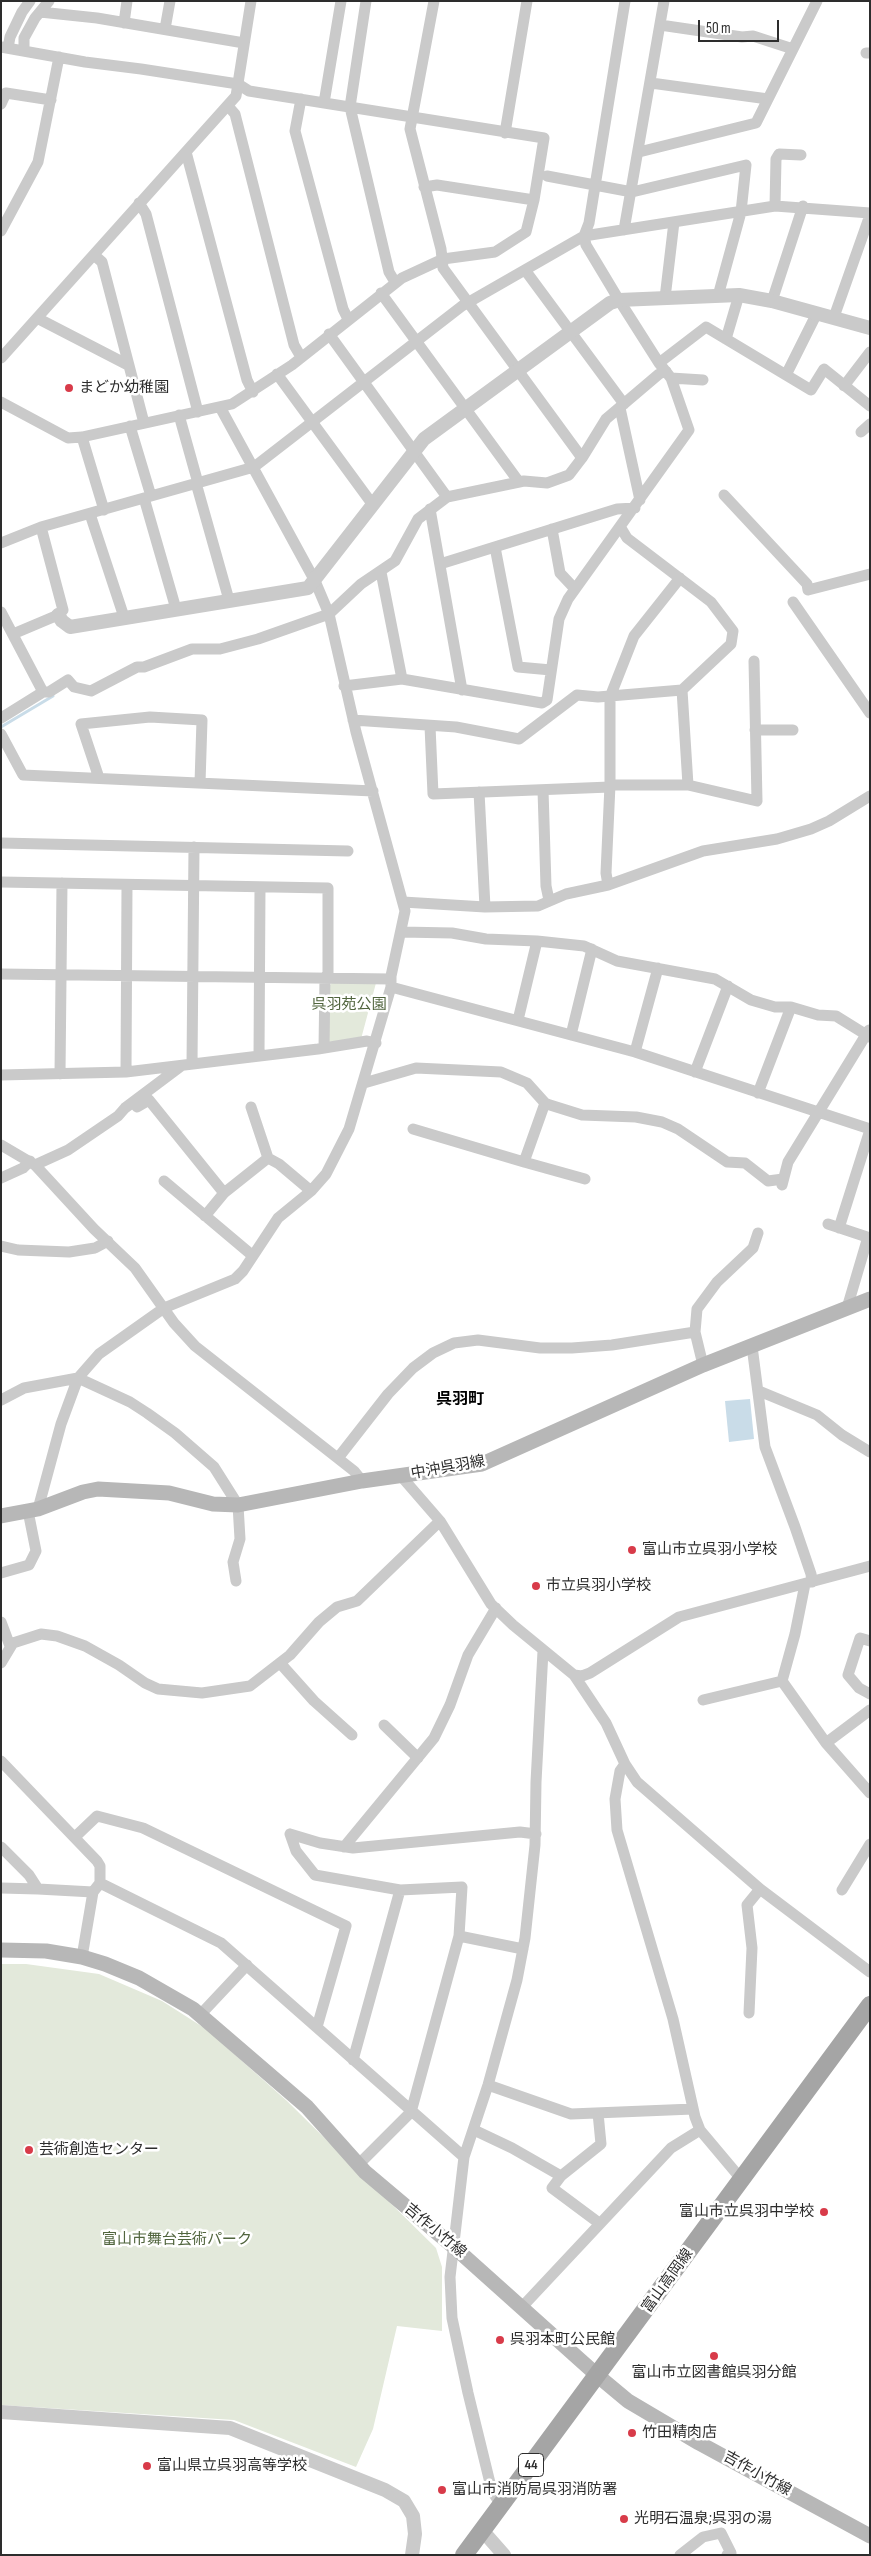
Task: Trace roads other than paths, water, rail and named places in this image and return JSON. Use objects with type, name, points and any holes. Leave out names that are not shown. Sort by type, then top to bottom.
[{"type":"main road","name":"中沖呉羽線","points":[[1,1516],[33,1510],[83,1492],[116,1489],[169,1493],[213,1504],[238,1505],[362,1481],[482,1464],[704,1365],[870,1299]]},
{"type":"main road","name":"吉作小竹線","points":[[1,1950],[22,1948],[82,1957],[123,1970],[173,1996],[201,2014],[307,2107],[359,2164],[628,2401],[699,2443],[870,2536]]},
{"type":"main road","name":"富山高岡線","points":[[464,2555],[598,2376],[870,2005]]},
{"type":"street","points":[[1,402],[68,438],[82,437],[232,404],[253,392],[301,357],[395,282],[443,259],[495,252],[526,232],[534,200],[544,138],[249,91],[238,84],[141,68],[84,62],[4,48],[22,12],[30,1]]},
{"type":"street","points":[[24,51],[24,38],[49,1]]},
{"type":"street","points":[[124,23],[127,1]]},
{"type":"street","points":[[165,29],[170,1]]},
{"type":"street","points":[[1,358],[236,96],[251,1]]},
{"type":"street","points":[[324,103],[341,1]]},
{"type":"street","points":[[366,1],[350,107],[389,272],[395,282]]},
{"type":"street","points":[[434,1],[414,118],[410,130],[443,259],[443,268],[582,458]]},
{"type":"street","points":[[505,132],[527,1]]},
{"type":"street","points":[[344,686],[402,679],[542,703],[547,700],[558,619],[575,589],[621,528],[689,430],[665,371],[586,245],[584,236],[589,223],[625,1]]},
{"type":"street","points":[[624,230],[664,1]]},
{"type":"street","points":[[639,152],[756,124],[817,1]]},
{"type":"street","points":[[40,12],[165,29],[244,43]]},
{"type":"street","points":[[660,25],[742,37],[753,36],[793,49]]},
{"type":"street","points":[[1,231],[35,172],[51,100],[58,56]]},
{"type":"street","points":[[651,83],[768,99]]},
{"type":"street","points":[[1,104],[6,92],[51,100]]},
{"type":"street","points":[[301,99],[295,131],[342,309],[348,319]]},
{"type":"street","points":[[228,106],[234,114],[294,345],[301,357]]},
{"type":"street","points":[[186,152],[247,380],[253,392]]},
{"type":"street","points":[[775,206],[776,159],[780,154],[801,155]]},
{"type":"street","points":[[547,176],[632,192],[746,165],[741,212],[718,296]]},
{"type":"street","points":[[424,188],[436,185],[534,200]]},
{"type":"street","points":[[139,203],[146,214],[198,412]]},
{"type":"street","points":[[1,543],[41,527],[254,467],[468,302],[584,236],[775,206],[803,206],[870,214],[834,317]]},
{"type":"street","points":[[772,300],[803,206]]},
{"type":"street","points":[[665,298],[674,222]]},
{"type":"street","points":[[94,255],[102,262],[144,423]]},
{"type":"street","points":[[525,270],[622,406],[637,504]]},
{"type":"street","points":[[381,293],[519,482]]},
{"type":"street","points":[[726,339],[739,295]]},
{"type":"street","points":[[58,615],[62,622],[70,627],[308,588],[316,581],[413,450],[431,433],[610,303],[619,300],[739,295],[772,300],[870,328]]},
{"type":"street","points":[[786,375],[817,313]]},
{"type":"street","points":[[37,318],[128,365]]},
{"type":"street","points":[[1,718],[43,692],[49,692],[68,680],[74,687],[90,691],[136,667],[192,649],[220,649],[258,640],[329,614],[361,584],[381,572],[400,554],[411,528],[430,509],[447,497],[519,482],[547,483],[558,480],[574,470],[606,420],[659,374],[665,371],[706,327],[811,390],[824,369],[870,406]]},
{"type":"street","points":[[329,334],[447,497]]},
{"type":"street","points":[[844,386],[870,352]]},
{"type":"street","points":[[665,371],[703,380]]},
{"type":"street","points":[[276,374],[373,505]]},
{"type":"street","points":[[1,1572],[29,1565],[36,1551],[33,1510],[78,1378],[99,1354],[164,1308],[235,1279],[278,1218],[311,1191],[326,1174],[349,1128],[364,1083],[376,1043],[402,932],[405,911],[403,902],[344,686],[329,614],[316,581],[220,407]]},
{"type":"street","points":[[179,415],[229,600]]},
{"type":"street","points":[[130,426],[176,609]]},
{"type":"street","points":[[82,437],[104,510]]},
{"type":"street","points":[[724,495],[807,584],[808,590],[870,574]]},
{"type":"street","points":[[440,564],[616,508],[637,504]]},
{"type":"street","points":[[430,509],[462,690]]},
{"type":"street","points":[[90,514],[124,617]]},
{"type":"street","points":[[13,634],[58,615],[63,610],[41,527]]},
{"type":"street","points":[[353,720],[456,727],[520,739],[576,695],[610,697],[682,690],[731,644],[733,631],[711,602],[627,538],[621,528]]},
{"type":"street","points":[[552,529],[560,573],[575,589]]},
{"type":"street","points":[[495,547],[518,667],[551,670]]},
{"type":"street","points":[[381,572],[402,679]]},
{"type":"street","points":[[608,885],[606,873],[610,786],[610,697],[634,636],[680,578]]},
{"type":"street","points":[[793,602],[870,714]]},
{"type":"street","points":[[1,612],[43,692]]},
{"type":"street","points":[[430,726],[433,794],[610,786],[688,785],[757,801],[754,661]]},
{"type":"street","points":[[682,690],[688,785]]},
{"type":"street","points":[[99,778],[81,724],[150,717],[202,720],[200,783]]},
{"type":"street","points":[[755,730],[793,730]]},
{"type":"street","points":[[1,734],[23,775],[373,791]]},
{"type":"street","points":[[543,790],[546,886],[549,900]]},
{"type":"street","points":[[479,792],[485,907]]},
{"type":"street","points":[[403,902],[485,907],[538,906],[572,892],[608,885],[703,851],[777,840],[811,829],[829,821],[870,796]]},
{"type":"street","points":[[1,844],[348,851]]},
{"type":"street","points":[[187,1065],[193,976],[194,848]]},
{"type":"street","points":[[1,882],[328,888],[324,1048]]},
{"type":"street","points":[[60,1074],[62,883]]},
{"type":"street","points":[[126,1072],[127,885]]},
{"type":"street","points":[[259,1056],[260,887]]},
{"type":"street","points":[[364,1083],[416,1068],[501,1072],[527,1083],[545,1102],[582,1115],[636,1117],[662,1122],[678,1129],[727,1162],[745,1163],[768,1181],[783,1182],[788,1162],[868,1034],[836,1016],[818,1015],[791,1007],[774,1007],[751,1000],[715,979],[617,961],[592,949],[537,941],[486,939],[452,933],[402,932]]},
{"type":"street","points":[[518,1020],[537,941]]},
{"type":"street","points":[[571,1035],[592,949]]},
{"type":"street","points":[[635,1052],[658,968]]},
{"type":"street","points":[[1,974],[326,977],[391,983],[635,1052],[870,1129],[833,1226],[869,1238],[847,1308]]},
{"type":"street","points":[[695,1072],[728,986]]},
{"type":"street","points":[[758,1092],[791,1007]]},
{"type":"street","points":[[1,1075],[126,1072],[367,1041],[376,1043]]},
{"type":"street","points":[[1,1178],[33,1163],[68,1150],[187,1065]]},
{"type":"street","points":[[118,1116],[128,1113],[149,1100],[224,1193]]},
{"type":"street","points":[[524,1162],[545,1102]]},
{"type":"street","points":[[251,1106],[268,1158],[279,1164],[311,1191]]},
{"type":"street","points":[[413,1129],[585,1179]]},
{"type":"street","points":[[1,1145],[33,1163],[135,1268],[195,1346],[338,1458],[354,1471],[362,1481]]},
{"type":"street","points":[[205,1216],[224,1193],[268,1158]]},
{"type":"street","points":[[164,1181],[253,1256]]},
{"type":"street","points":[[704,1365],[695,1332],[695,1313],[699,1304],[717,1282],[753,1248],[758,1233]]},
{"type":"street","points":[[1,1246],[18,1250],[68,1252],[94,1248],[108,1241]]},
{"type":"street","points":[[338,1458],[388,1394],[413,1368],[433,1352],[454,1343],[478,1340],[540,1348],[572,1348],[612,1345],[695,1332]]},
{"type":"street","points":[[752,1346],[765,1447],[796,1527],[811,1574],[782,1681]]},
{"type":"street","points":[[1,1400],[24,1388],[78,1378],[130,1402],[175,1433],[214,1468],[238,1505],[240,1539],[234,1562],[236,1580]]},
{"type":"street","points":[[759,1391],[817,1415],[842,1435],[870,1452]]},
{"type":"street","points":[[401,1476],[440,1521],[496,1608],[574,1675],[606,1723],[624,1764],[648,1792],[760,1889],[870,1972]]},
{"type":"street","points":[[1,1663],[10,1646],[20,1640],[41,1634],[63,1637],[119,1665],[152,1687],[187,1692],[210,1692],[250,1686],[298,1648],[319,1622],[336,1607],[357,1602],[440,1521]]},
{"type":"street","points":[[574,1675],[582,1676],[590,1673],[679,1617],[870,1566]]},
{"type":"street","points":[[344,1847],[418,1758],[442,1723],[468,1655],[496,1608]]},
{"type":"street","points":[[1,1622],[10,1646]]},
{"type":"street","points":[[870,1641],[860,1638],[848,1675],[859,1688],[870,1694]]},
{"type":"street","points":[[501,2505],[492,2491],[452,2318],[450,2277],[464,2157],[488,2085],[523,1949],[536,1834],[536,1782],[543,1650]]},
{"type":"street","points":[[280,1663],[314,1701],[352,1735]]},
{"type":"street","points":[[703,1700],[782,1681]]},
{"type":"street","points":[[782,1681],[826,1743],[870,1793]]},
{"type":"street","points":[[826,1743],[870,1710]]},
{"type":"street","points":[[384,1725],[418,1758]]},
{"type":"street","points":[[1,1761],[97,1860],[100,1866],[82,1957]]},
{"type":"street","points":[[624,1764],[620,1771],[615,1799],[617,1830],[673,2020],[693,2109],[700,2130],[742,2180]]},
{"type":"street","points":[[75,1837],[97,1816],[144,1828],[346,1926],[317,2028]]},
{"type":"street","points":[[359,2164],[411,2112],[459,1936],[462,1886],[400,1890],[314,1875],[296,1851],[290,1834],[344,1847],[376,1847],[520,1832],[536,1834]]},
{"type":"street","points":[[842,1890],[870,1844]]},
{"type":"street","points":[[1,1847],[29,1875],[38,1889]]},
{"type":"street","points":[[1,1888],[96,1888],[222,1943],[464,2157]]},
{"type":"street","points":[[749,2012],[752,1948],[747,1905],[760,1889]]},
{"type":"street","points":[[353,2060],[400,1890]]},
{"type":"street","points":[[459,1936],[523,1949]]},
{"type":"street","points":[[201,2014],[246,1965]]},
{"type":"street","points":[[488,2085],[571,2114],[693,2109]]},
{"type":"street","points":[[598,2113],[601,2144],[561,2176],[552,2188],[599,2223]]},
{"type":"street","points":[[474,2130],[561,2176]]},
{"type":"street","points":[[522,2308],[670,2148],[700,2130]]},
{"type":"street","points":[[1,2412],[230,2428],[385,2490],[404,2501],[413,2516],[415,2534],[412,2555]]},
{"type":"street","points":[[482,2530],[504,2555]]},
{"type":"street","points":[[686,2553],[703,2538],[721,2533],[731,2553],[726,2555]]},
{"type":"water","points":[[750,1399],[754,1439],[729,1442],[725,1401]]},
{"type":"waterway","points":[[1,727],[53,696]]},
{"type":"place","name":"まどか幼稚園","points":[[69,388]]},
{"type":"place","name":"富山市立呉羽小学校","points":[[632,1550]]},
{"type":"place","name":"市立呉羽小学校","points":[[536,1586]]},
{"type":"place","name":"芸術創造センター","points":[[29,2150]]},
{"type":"place","name":"富山市立呉羽中学校","points":[[824,2212]]},
{"type":"place","name":"呉羽本町公民館","points":[[500,2340]]},
{"type":"place","name":"富山市立図書館呉羽分館","points":[[714,2356]]},
{"type":"place","name":"竹田精肉店","points":[[632,2433]]},
{"type":"place","name":"富山県立呉羽高等学校","points":[[147,2466]]},
{"type":"place","name":"富山市消防局呉羽消防署","points":[[442,2490]]},
{"type":"place","name":"光明石温泉;呉羽の湯","points":[[624,2519]]},
{"type":"district","name":"呉羽町","points":[[460,1400]]},
{"type":"park label","name":"呉羽苑公園","points":[[349,1005]]},
{"type":"park label","name":"富山市舞台芸術パーク","points":[[177,2240]]}]
